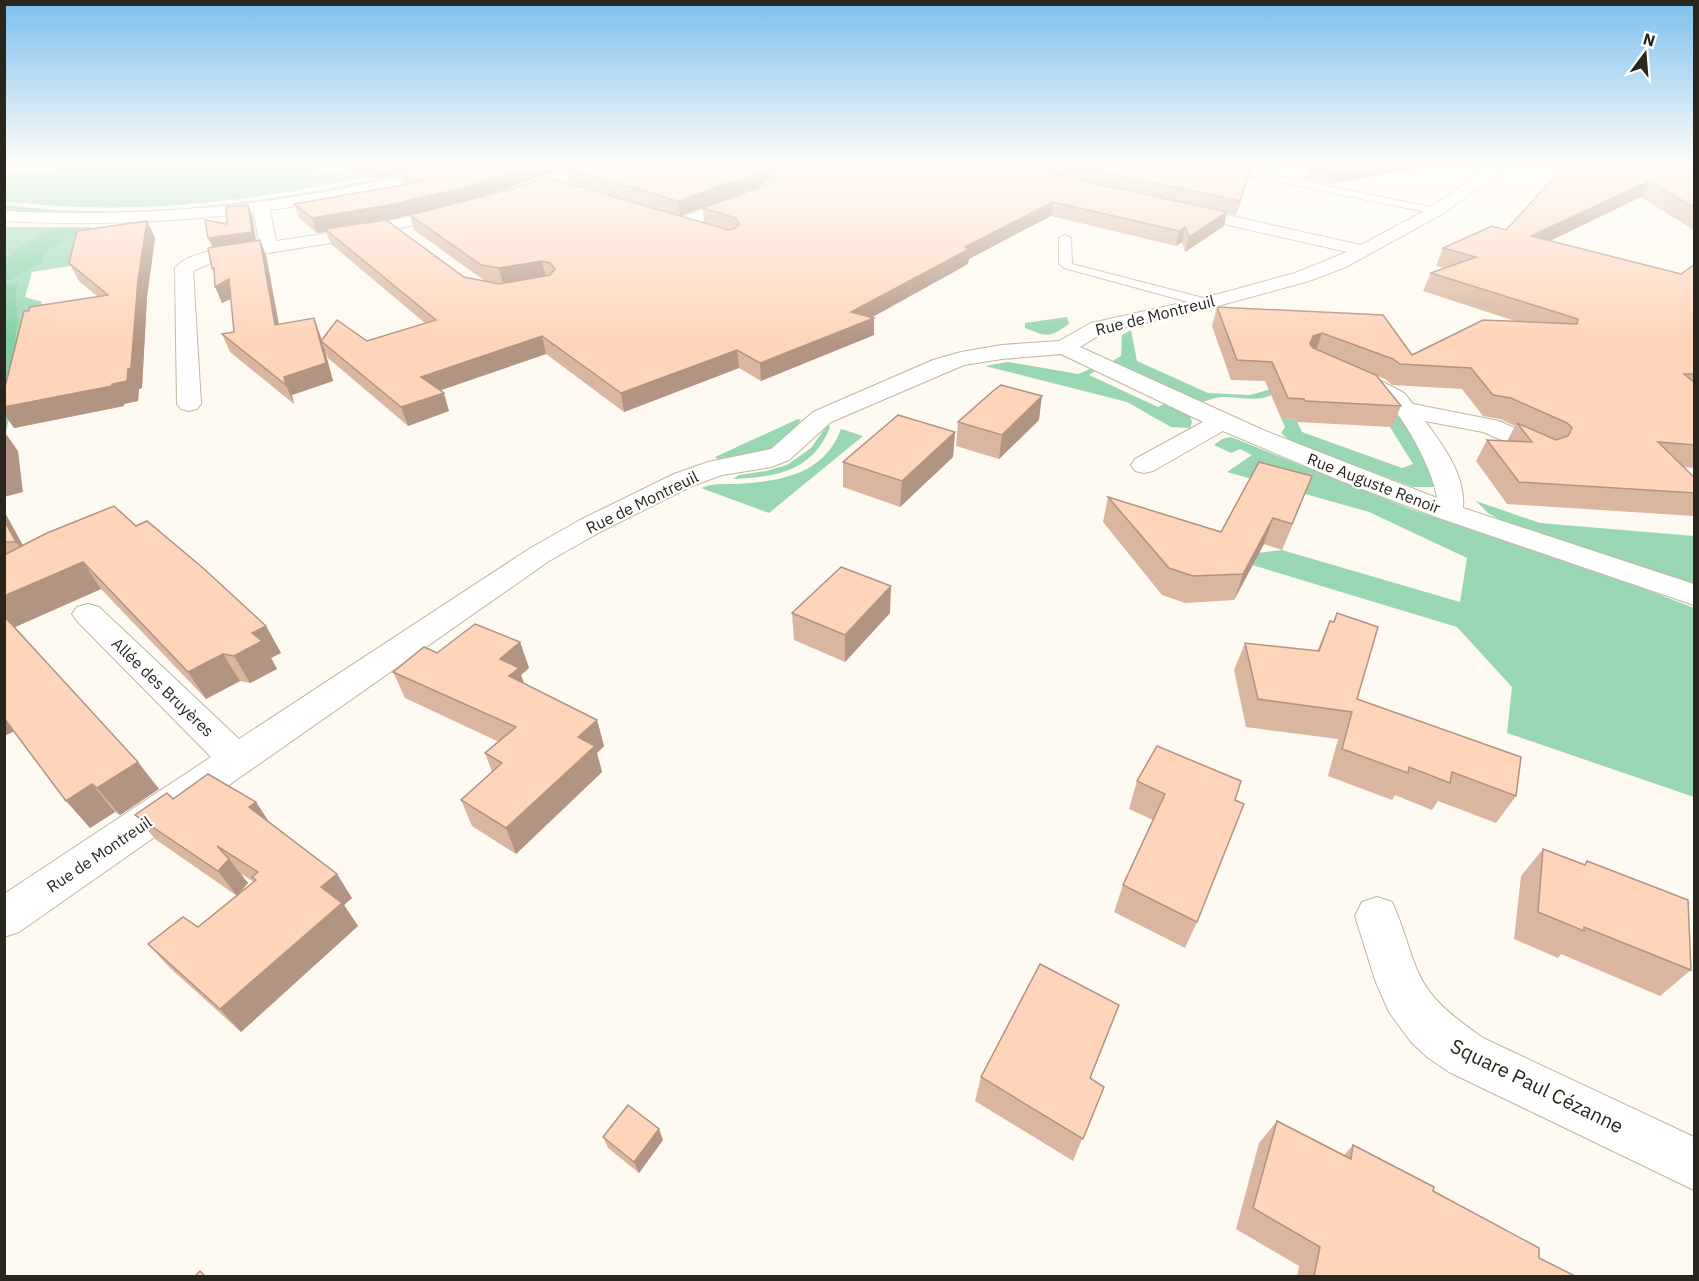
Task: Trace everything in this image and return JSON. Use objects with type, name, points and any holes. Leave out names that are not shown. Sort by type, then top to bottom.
[{"type":"street","points":[[264,223],[268,248]]},
{"type":"street","points":[[189,404],[184,268],[208,257],[407,223]]},
{"type":"street","points":[[682,223],[710,232]]},
{"type":"street","points":[[1238,223],[1364,251]]},
{"type":"street","name":"Rue de Montreuil","points":[[4,918],[489,587],[568,538],[668,487],[699,473],[782,455],[796,445],[805,430],[822,417],[941,365],[1002,351],[1064,348],[1098,327],[1207,303],[1302,277],[1364,251],[1415,223]]},
{"type":"street","points":[[394,226],[416,243]]},
{"type":"street","name":"Rue Auguste Renoir","points":[[1064,348],[1221,422],[1449,512],[1695,595]]},
{"type":"street","points":[[1330,368],[1380,388],[1396,398],[1446,476],[1451,494],[1449,512]]},
{"type":"street","points":[[1405,410],[1490,426],[1545,451]]},
{"type":"street","points":[[1144,465],[1221,422]]},
{"type":"street","name":"Allée des Bruyères","points":[[88,614],[237,760]]},
{"type":"street","name":"Square Paul Cézanne","points":[[1377,916],[1408,1002],[1422,1022],[1443,1040],[1467,1055],[1695,1164]]},
{"type":"lane","points":[[1065,238],[1065,263],[1068,266],[1207,303]]},
{"type":"green space","points":[[5,227],[91,227],[83,264],[32,272],[25,297],[42,302],[22,362],[5,436]]},
{"type":"green space","points":[[76,228],[78,231],[75,235],[45,251],[42,262],[10,280],[5,280],[5,259],[26,243],[51,229]]},
{"type":"green space","points":[[18,284],[15,294],[18,322],[5,403],[5,285]]},
{"type":"green space","points":[[1067,317],[1069,324],[1052,334],[1048,335],[1025,328],[1025,323]]},
{"type":"green space","points":[[1131,330],[1137,361],[1208,393],[1250,395],[1278,387],[1274,393],[1261,398],[1220,397],[1199,403],[1111,362],[1121,356],[1122,335]]},
{"type":"green space","points":[[1008,362],[1078,374],[1090,369],[1095,371],[1089,375],[1158,407],[1164,404],[1190,416],[1192,422],[1190,428],[1171,427],[1127,402],[985,366]]},
{"type":"green space","points":[[1379,396],[1399,417],[1414,438],[1437,487],[1413,487],[1291,442],[1281,433],[1285,427],[1281,418],[1296,419],[1302,432],[1402,468],[1413,464],[1375,403]]},
{"type":"green space","points":[[798,419],[801,420],[787,437],[772,449],[720,460],[715,457]]},
{"type":"green space","points":[[828,424],[830,427],[823,442],[814,453],[792,469],[764,476],[733,479],[739,475],[787,465],[811,448]]},
{"type":"green space","points":[[841,429],[863,436],[769,513],[701,488],[769,481],[799,473],[824,457]]},
{"type":"green space","points":[[1231,437],[1413,510],[1694,608],[1694,797],[1507,733],[1512,687],[1457,627],[1252,565],[1257,553],[1282,550],[1460,602],[1467,558],[1369,512],[1227,472],[1252,455],[1240,449],[1231,453],[1214,445],[1222,439]]},
{"type":"green space","points":[[1476,501],[1540,523],[1694,536],[1694,585],[1511,526],[1488,513]]},
{"type":"building","points":[[147,223],[138,279],[131,368],[128,369],[127,381],[4,407],[4,391],[24,311],[29,311],[30,307],[108,295],[69,263],[77,231]]},
{"type":"building","points":[[205,223],[251,223],[252,232],[208,238]]},
{"type":"building","points":[[367,223],[390,223],[464,277],[499,284],[550,275],[555,269],[550,263],[542,261],[499,268],[481,265],[421,223],[703,223],[728,230],[734,229],[739,224],[1012,223],[965,247],[969,249],[851,312],[874,318],[760,363],[737,350],[621,393],[542,336],[421,377],[444,393],[401,407],[321,341],[337,320],[367,341],[436,320],[325,229]]},
{"type":"building","points":[[1143,223],[1211,223],[1189,237],[1185,227],[1179,231]]},
{"type":"building","points":[[1513,223],[1559,223],[1531,236],[1681,274],[1695,264],[1695,374],[1684,374],[1695,383],[1695,445],[1658,442],[1695,478],[1695,493],[1519,482],[1487,440],[1532,442],[1517,423],[1556,440],[1568,436],[1572,428],[1567,423],[1511,398],[1493,395],[1471,368],[1400,364],[1393,359],[1322,333],[1313,336],[1310,344],[1313,348],[1376,375],[1401,406],[1288,398],[1272,362],[1237,360],[1217,307],[1383,315],[1412,355],[1483,320],[1577,324],[1578,319],[1431,273],[1476,257],[1443,248],[1492,226],[1506,230]]},
{"type":"building","points":[[260,240],[275,325],[314,318],[326,363],[284,377],[286,385],[222,334],[234,332],[229,279],[215,287],[214,268],[212,268],[208,248]]},
{"type":"building","points":[[1001,385],[1042,396],[1002,435],[958,422],[993,391]]},
{"type":"building","points":[[898,415],[955,432],[902,481],[843,462]]},
{"type":"building","points":[[1259,462],[1312,476],[1292,524],[1273,518],[1243,574],[1193,576],[1169,568],[1108,497],[1221,532]]},
{"type":"building","points":[[114,506],[136,526],[147,521],[203,568],[266,626],[252,633],[262,641],[234,656],[223,654],[188,672],[83,562],[4,596],[4,555],[47,533]]},
{"type":"building","points":[[4,520],[16,542],[4,542]]},
{"type":"building","points":[[841,567],[891,586],[845,635],[792,613]]},
{"type":"building","points":[[1337,613],[1378,627],[1357,699],[1521,757],[1516,796],[1452,772],[1450,783],[1409,767],[1408,773],[1342,749],[1352,712],[1258,699],[1245,643],[1319,651],[1330,621],[1334,622]]},
{"type":"building","points":[[4,616],[138,762],[97,788],[92,784],[66,801],[4,718]]},
{"type":"building","points":[[475,624],[520,642],[500,659],[519,668],[509,676],[597,720],[578,737],[595,746],[506,828],[461,800],[502,763],[485,753],[516,727],[393,672],[424,647],[437,653]]},
{"type":"building","points":[[1157,746],[1241,781],[1235,800],[1244,804],[1197,922],[1123,885],[1165,794],[1137,781]]},
{"type":"building","points":[[208,774],[256,802],[249,807],[337,874],[321,887],[342,903],[220,1009],[148,944],[183,917],[198,927],[256,880],[252,877],[258,872],[217,846],[229,859],[218,871],[135,815],[167,793],[173,799]]},
{"type":"building","points":[[1543,849],[1585,865],[1587,861],[1688,900],[1691,970],[1584,927],[1584,931],[1538,912]]},
{"type":"building","points":[[1040,964],[1119,1005],[1090,1078],[1104,1087],[1083,1139],[981,1077]]},
{"type":"building","points":[[628,1105],[659,1129],[634,1162],[603,1137]]},
{"type":"building","points":[[1277,1121],[1351,1159],[1353,1145],[1434,1187],[1433,1191],[1539,1248],[1539,1258],[1575,1276],[1314,1276],[1320,1247],[1253,1208]]},
{"type":"building","points":[[200,1271],[205,1276],[195,1276]]}]
